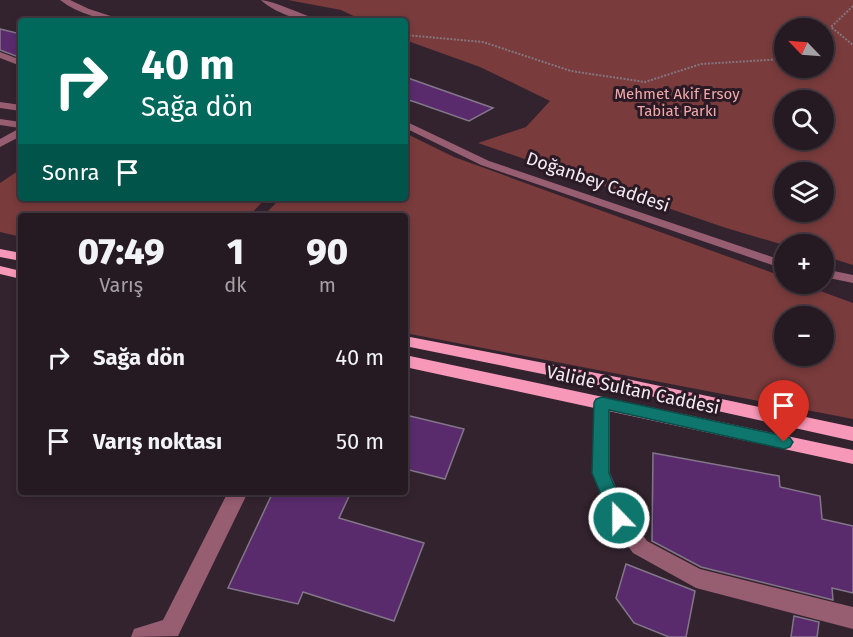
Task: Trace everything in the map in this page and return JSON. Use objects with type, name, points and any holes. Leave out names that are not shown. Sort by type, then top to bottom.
[{"type":"main road","points":[[0,252],[18,257]]},
{"type":"main road","points":[[0,270],[18,274]]},
{"type":"main road","name":"Valide Sultan Caddesi","points":[[408,342],[627,385],[853,434]]},
{"type":"main road","name":"Valide Sultan Caddesi","points":[[408,362],[853,457]]},
{"type":"street","points":[[64,0],[86,11],[111,18]]},
{"type":"street","points":[[265,0],[274,7],[305,18]]},
{"type":"street","points":[[0,55],[18,62]]},
{"type":"street","points":[[0,105],[18,108]]},
{"type":"street","points":[[0,122],[18,125]]},
{"type":"street","name":"Doğanbey Caddesi","points":[[408,125],[485,163],[774,262]]},
{"type":"street","points":[[0,144],[18,133]]},
{"type":"street","points":[[834,275],[853,279]]},
{"type":"street","points":[[602,403],[601,473],[619,518],[640,547],[696,578],[853,618]]},
{"type":"street","points":[[142,637],[175,633],[237,495]]},
{"type":"path","points":[[834,24],[853,6]]},
{"type":"path","points":[[834,29],[853,45]]},
{"type":"path","points":[[408,35],[483,42],[571,71],[645,82],[701,64],[774,59]]},
{"type":"green space","name":"Mehmet Akif Ersoy Tabiat Parkı","points":[[288,0],[853,0],[853,265],[834,259],[834,234],[774,234],[774,242],[726,228],[478,143],[526,127],[550,101],[480,67],[408,41],[408,18],[358,18],[341,10]]},
{"type":"green space","points":[[408,134],[454,157],[774,273],[774,294],[828,294],[853,303],[853,419],[408,334],[408,213],[266,213],[278,201],[408,201]]},
{"type":"green space","points":[[18,171],[18,201],[263,201],[252,213],[18,213],[18,236],[0,232],[0,183]]},
{"type":"building","points":[[0,29],[18,33],[18,57],[0,50]]},
{"type":"building","points":[[408,78],[493,108],[469,121],[408,100]]},
{"type":"building","points":[[410,416],[464,429],[445,479],[408,470],[408,420]]},
{"type":"building","points":[[653,453],[779,476],[780,487],[820,496],[822,519],[853,526],[853,593],[832,588],[833,600],[701,567],[652,541]]},
{"type":"building","points":[[272,495],[350,495],[339,518],[424,543],[394,621],[303,592],[298,604],[228,588]]},
{"type":"building","points":[[626,564],[695,591],[686,637],[669,637],[634,623],[616,598]]},
{"type":"building","points":[[794,616],[819,622],[817,637],[791,637]]},
{"type":"route","points":[[619,518],[601,473],[602,403],[784,442]]}]
